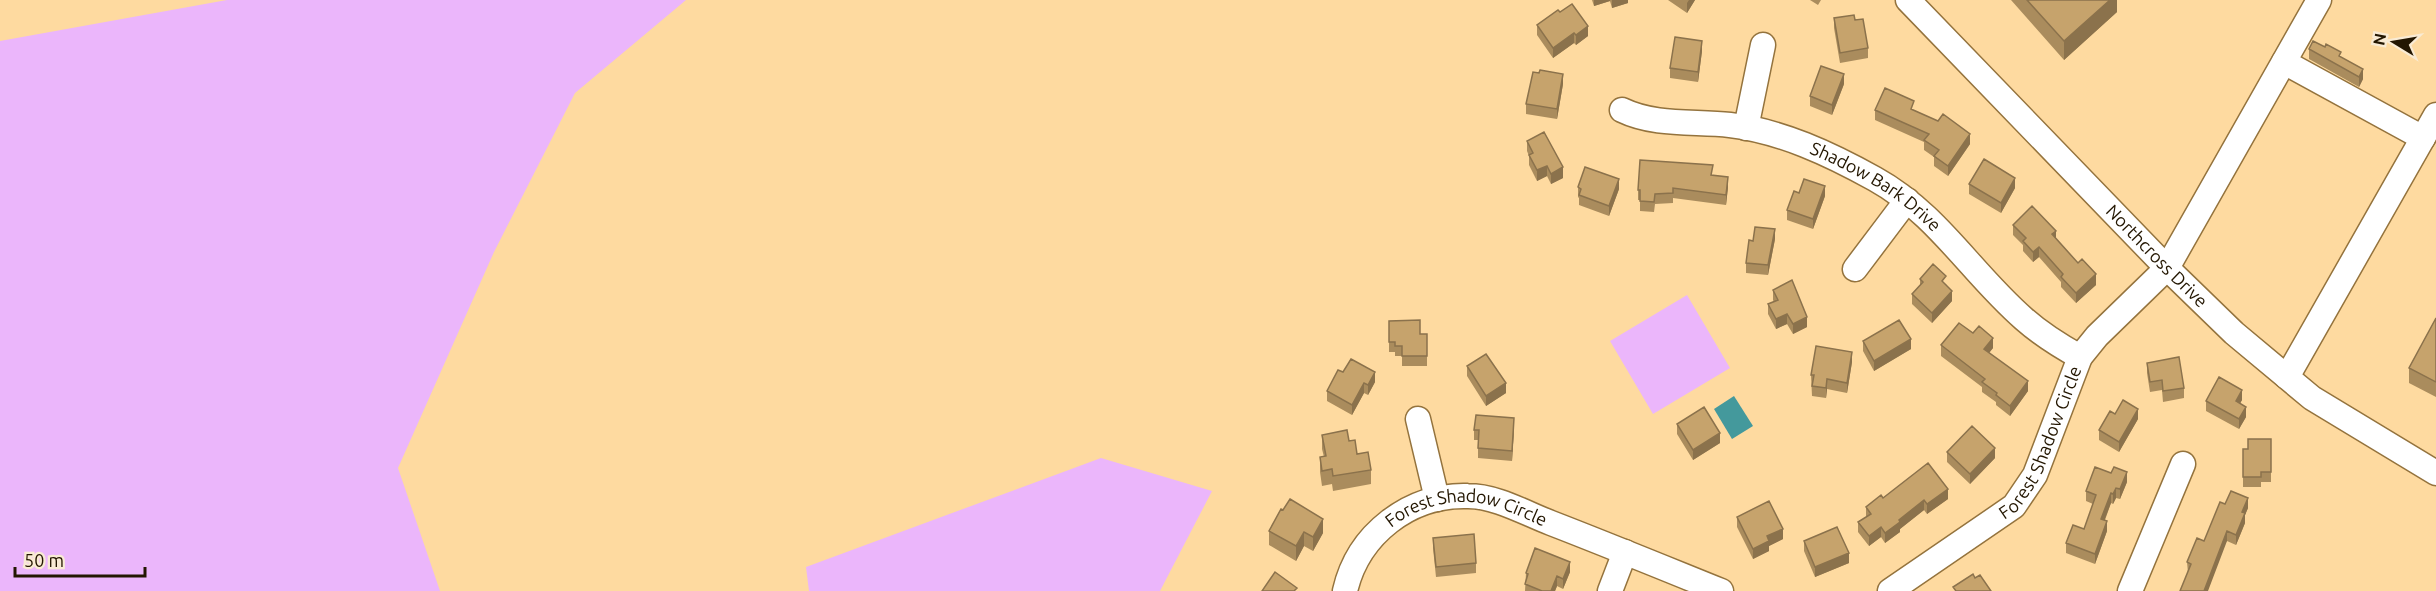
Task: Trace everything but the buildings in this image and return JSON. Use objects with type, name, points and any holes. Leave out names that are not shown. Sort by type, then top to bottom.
[{"type":"street","name":"Northcross Drive","points":[[1908,0],[2167,268],[2235,333],[2312,398],[2436,473]]},
{"type":"street","name":"Forest Shadow Circle","points":[[1893,590],[2014,506],[2035,476],[2080,357],[2105,328],[2167,268],[2319,0]]},
{"type":"street","points":[[1746,128],[1763,45]]},
{"type":"street","points":[[2284,62],[2423,138]]},
{"type":"street","name":"Shadow Bark Drive","points":[[1622,110],[1645,119],[1746,128],[1827,154],[1878,180],[1934,223],[2021,317],[2042,335],[2080,357]]},
{"type":"street","points":[[2287,377],[2436,115]]},
{"type":"street","points":[[1855,269],[1907,200]]},
{"type":"street","points":[[1418,419],[1437,499]]},
{"type":"street","points":[[2130,591],[2183,464]]},
{"type":"street","name":"Forest Shadow Circle","points":[[1344,591],[1350,570],[1357,557],[1379,529],[1398,515],[1437,499],[1469,496],[1486,499],[1721,591]]},
{"type":"street","points":[[1610,591],[1625,552]]},
{"type":"shaded area","points":[[227,0],[686,0],[575,93],[494,252],[398,468],[440,591],[0,591],[0,41]]},
{"type":"shaded area","points":[[1687,295],[1730,368],[1653,414],[1610,341]]},
{"type":"shaded area","points":[[1101,458],[1212,491],[1160,591],[809,591],[806,567]]},
{"type":"water","points":[[1734,396],[1753,426],[1732,439],[1714,409]]}]
